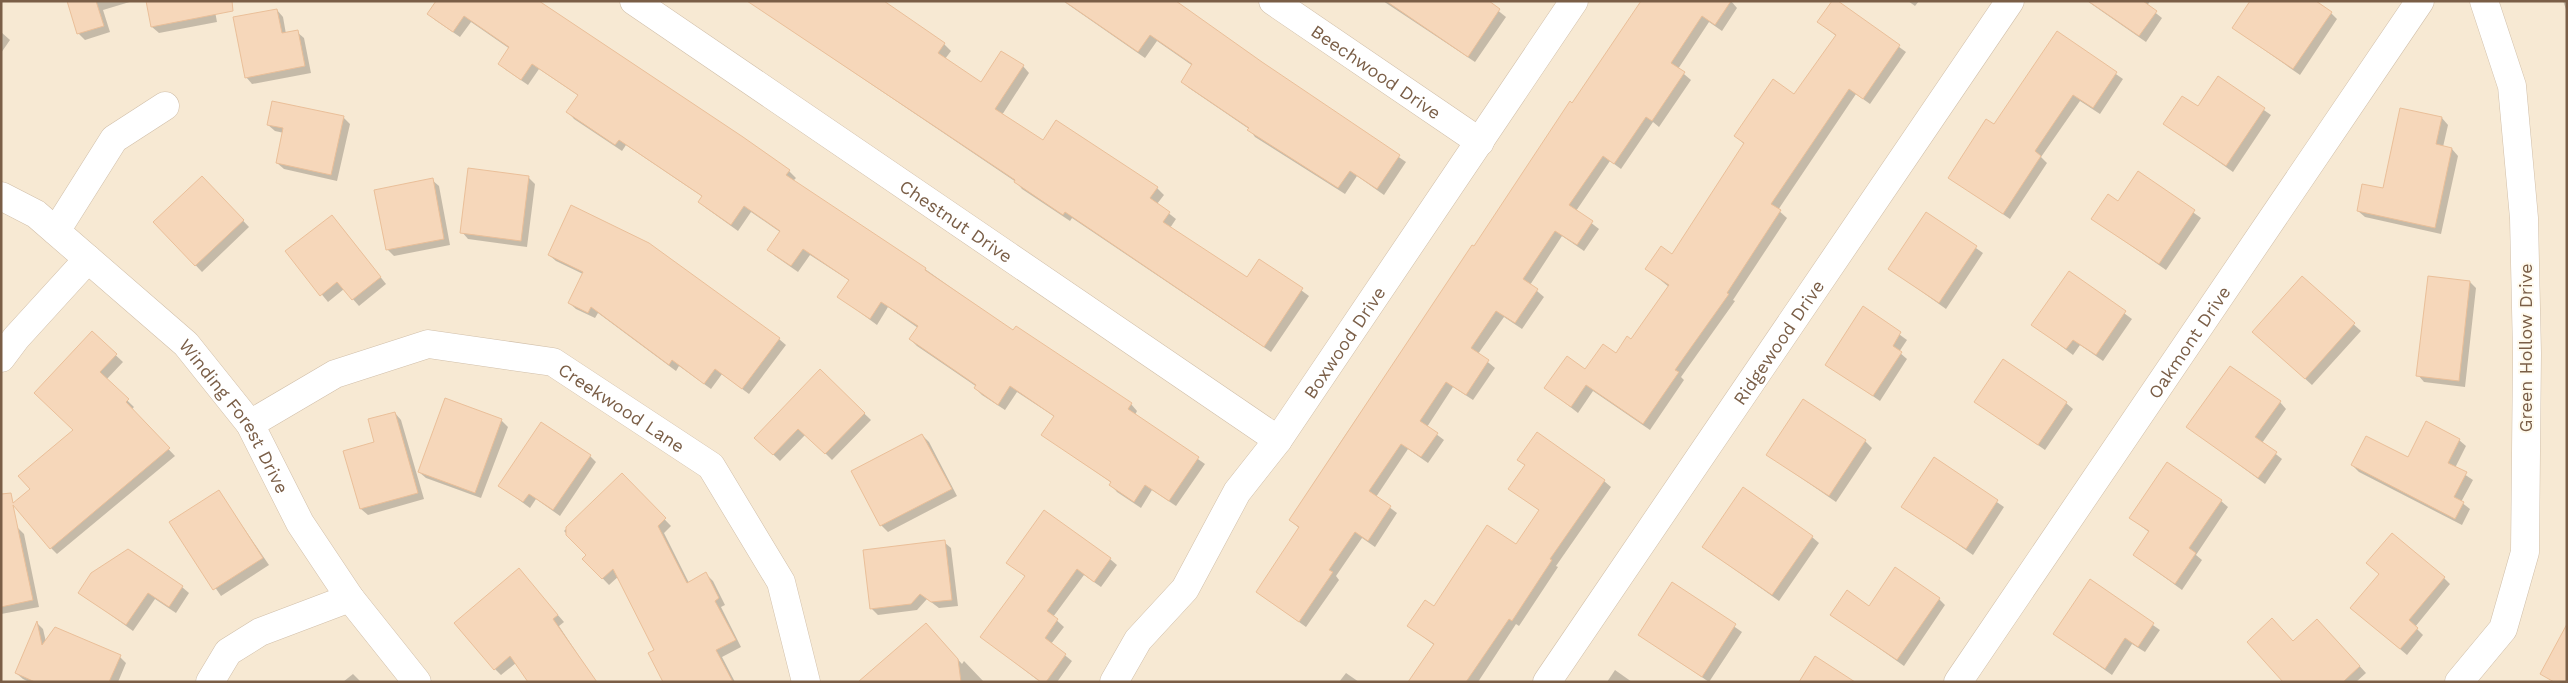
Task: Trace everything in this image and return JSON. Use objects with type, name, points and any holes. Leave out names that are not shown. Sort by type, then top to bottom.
[{"type":"street","name":"Chestnut Drive","points":[[634,1],[1278,440]]},
{"type":"street","name":"Beechwood Drive","points":[[1273,1],[1480,142]]},
{"type":"street","name":"Boxwood Drive","points":[[1114,682],[1138,640],[1185,589],[1237,492],[1278,440],[1574,1]]},
{"type":"street","name":"Ridgewood Drive","points":[[1548,682],[2010,1]]},
{"type":"street","name":"Oakmont Drive","points":[[1958,682],[2420,1]]},
{"type":"street","name":"Green Hollow Drive","points":[[2459,682],[2503,628],[2525,552],[2527,353],[2524,218],[2512,86],[2484,1]]},
{"type":"street","points":[[56,231],[114,139],[165,106]]},
{"type":"street","name":"Winding Forest Drive","points":[[1,196],[36,214],[186,344],[250,424],[300,522],[350,598],[417,682]]},
{"type":"street","points":[[1,358],[16,338],[88,259]]},
{"type":"street","name":"Creekwood Lane","points":[[250,424],[335,374],[428,344],[553,362],[712,466],[781,582],[806,682]]},
{"type":"street","points":[[210,682],[228,652],[260,632],[350,598]]},
{"type":"shaded area","points":[[1,1],[2567,1],[2567,682],[1,682]]},
{"type":"building","points":[[67,1],[96,1],[104,26],[77,34]]},
{"type":"building","points":[[146,1],[232,1],[233,11],[151,27]]},
{"type":"building","points":[[436,1],[539,1],[743,137],[790,170],[786,175],[926,268],[925,270],[1013,330],[1016,326],[1132,403],[1128,409],[1199,457],[1169,501],[1145,485],[1134,502],[1109,485],[1111,482],[1041,435],[1054,416],[1010,386],[998,405],[974,388],[976,385],[909,339],[918,326],[881,302],[870,319],[837,297],[849,280],[803,249],[791,266],[767,250],[780,231],[744,206],[731,225],[698,202],[702,196],[619,140],[615,145],[566,112],[578,95],[532,64],[521,80],[498,64],[509,47],[464,16],[453,32],[427,14]]},
{"type":"building","points":[[747,1],[884,1],[945,43],[938,53],[981,82],[1001,51],[1024,65],[995,109],[1043,140],[1056,120],[1158,187],[1150,198],[1170,212],[1163,222],[1247,277],[1259,259],[1303,288],[1264,347],[1065,212],[1063,215],[1014,182],[1015,180]]},
{"type":"building","points":[[1064,1],[1176,1],[1262,62],[1400,155],[1377,189],[1350,171],[1338,188],[1247,130],[1249,128],[1181,82],[1192,64],[1150,35],[1138,52]]},
{"type":"building","points":[[1386,1],[1489,1],[1500,9],[1468,57]]},
{"type":"building","points":[[1641,1],[1731,1],[1715,25],[1702,16],[1671,63],[1685,72],[1652,121],[1646,117],[1614,164],[1603,156],[1569,205],[1593,221],[1577,245],[1555,231],[1523,279],[1538,289],[1515,323],[1496,311],[1471,348],[1489,360],[1466,395],[1446,382],[1420,421],[1438,433],[1421,457],[1401,444],[1369,491],[1391,506],[1368,541],[1355,532],[1329,570],[1333,572],[1299,622],[1256,592],[1299,527],[1289,520],[1472,245],[1474,246],[1570,101],[1572,103]]},
{"type":"building","points":[[1832,1],[1838,1],[1900,45],[1863,99],[1849,89],[1771,204],[1781,210],[1727,293],[1729,294],[1675,370],[1679,372],[1643,424],[1586,385],[1571,407],[1544,388],[1567,356],[1585,369],[1603,344],[1616,353],[1627,336],[1631,339],[1669,285],[1645,269],[1661,246],[1672,254],[1744,143],[1734,136],[1773,79],[1794,94],[1836,35],[1817,22]]},
{"type":"building","points":[[2088,1],[2143,1],[2157,11],[2139,36]]},
{"type":"building","points":[[2250,1],[2316,1],[2332,12],[2293,69],[2232,28]]},
{"type":"building","points":[[277,9],[282,33],[298,30],[305,66],[245,78],[233,17]]},
{"type":"building","points":[[2057,31],[2117,72],[2093,108],[2073,95],[2035,151],[2041,156],[2003,214],[1948,178],[1986,119],[1994,124]]},
{"type":"building","points":[[2218,76],[2265,108],[2226,166],[2163,124],[2182,96],[2198,106]]},
{"type":"building","points":[[272,101],[344,116],[331,175],[276,163],[283,128],[267,125]]},
{"type":"building","points":[[2400,108],[2442,117],[2436,144],[2452,148],[2435,228],[2357,211],[2362,184],[2383,188]]},
{"type":"building","points":[[468,168],[529,176],[521,241],[460,233]]},
{"type":"building","points":[[2138,171],[2195,210],[2159,264],[2091,219],[2108,194],[2118,201]]},
{"type":"building","points":[[202,176],[244,220],[195,266],[153,222]]},
{"type":"building","points":[[433,178],[444,239],[386,250],[374,190]]},
{"type":"building","points":[[571,205],[649,243],[780,338],[742,389],[715,369],[704,384],[672,360],[669,365],[591,307],[588,313],[568,303],[583,272],[548,255]]},
{"type":"building","points":[[1926,212],[1977,246],[1939,303],[1888,269]]},
{"type":"building","points":[[332,215],[381,277],[352,300],[337,282],[320,296],[285,251]]},
{"type":"building","points":[[2069,271],[2126,311],[2096,355],[2073,340],[2066,349],[2031,325]]},
{"type":"building","points":[[2302,276],[2355,323],[2305,379],[2252,332]]},
{"type":"building","points":[[2428,276],[2470,281],[2459,381],[2416,376]]},
{"type":"building","points":[[1863,306],[1901,332],[1893,346],[1902,352],[1873,396],[1825,365]]},
{"type":"building","points":[[92,331],[117,354],[100,372],[129,399],[126,402],[170,448],[50,549],[13,505],[33,600],[1,607],[1,494],[11,493],[13,503],[30,489],[18,476],[73,430],[34,393]]},
{"type":"building","points":[[2003,359],[2067,402],[2038,445],[1974,402]]},
{"type":"building","points":[[2230,366],[2281,401],[2255,437],[2277,452],[2258,478],[2186,427]]},
{"type":"building","points":[[820,369],[865,413],[825,454],[798,429],[773,455],[754,438]]},
{"type":"building","points":[[445,398],[502,419],[475,493],[418,472]]},
{"type":"building","points":[[1803,399],[1866,440],[1829,496],[1766,455]]},
{"type":"building","points":[[395,412],[418,493],[360,509],[343,451],[374,442],[368,419]]},
{"type":"building","points":[[2426,421],[2460,439],[2448,463],[2467,472],[2454,497],[2464,502],[2455,519],[2351,465],[2366,436],[2408,457]]},
{"type":"building","points":[[541,422],[591,455],[553,510],[529,494],[523,502],[498,486]]},
{"type":"building","points":[[1537,432],[1605,480],[1550,559],[1552,560],[1512,621],[1509,619],[1466,682],[1408,682],[1434,644],[1407,626],[1425,600],[1434,606],[1487,525],[1516,544],[1539,510],[1508,489],[1525,465],[1517,460]]},
{"type":"building","points":[[922,434],[952,489],[880,526],[851,471]]},
{"type":"building","points":[[1934,457],[1998,500],[1966,549],[1901,507]]},
{"type":"building","points":[[2167,462],[2222,500],[2189,548],[2196,553],[2175,584],[2133,555],[2149,531],[2129,518]]},
{"type":"building","points":[[622,473],[666,518],[658,526],[687,583],[706,572],[719,598],[715,601],[736,640],[716,650],[733,682],[663,682],[648,653],[654,650],[613,569],[602,579],[582,559],[586,555],[566,535],[566,527]]},
{"type":"building","points":[[1743,487],[1813,536],[1772,595],[1702,547]]},
{"type":"building","points":[[219,490],[263,558],[213,590],[169,522]]},
{"type":"building","points":[[1044,510],[1111,558],[1094,582],[1077,569],[1047,611],[1058,619],[1045,638],[1066,654],[1046,682],[1041,682],[980,637],[1025,576],[1006,563]]},
{"type":"building","points":[[2392,533],[2445,577],[2409,620],[2418,628],[2400,649],[2350,608],[2379,574],[2366,563]]},
{"type":"building","points":[[945,540],[952,600],[931,602],[920,594],[911,604],[870,609],[863,550]]},
{"type":"building","points":[[128,549],[183,586],[169,607],[148,593],[126,625],[78,593],[91,573]]},
{"type":"building","points":[[1895,567],[1940,598],[1897,660],[1830,615],[1847,590],[1869,606]]},
{"type":"building","points":[[519,568],[558,615],[553,619],[597,682],[528,682],[510,656],[494,670],[454,623]]},
{"type":"building","points":[[2090,579],[2154,623],[2138,647],[2125,638],[2105,669],[2053,634]]},
{"type":"building","points":[[1672,582],[1736,624],[1702,677],[1638,635]]},
{"type":"building","points":[[2272,618],[2293,641],[2317,619],[2360,666],[2343,682],[2283,682],[2247,642]]},
{"type":"building","points":[[37,621],[42,645],[55,627],[121,655],[109,682],[35,682],[15,673]]},
{"type":"building","points":[[926,623],[958,659],[961,682],[858,682]]},
{"type":"building","points":[[2567,624],[2567,682],[2554,682],[2540,674]]},
{"type":"building","points":[[1815,656],[1855,682],[1799,682]]}]
